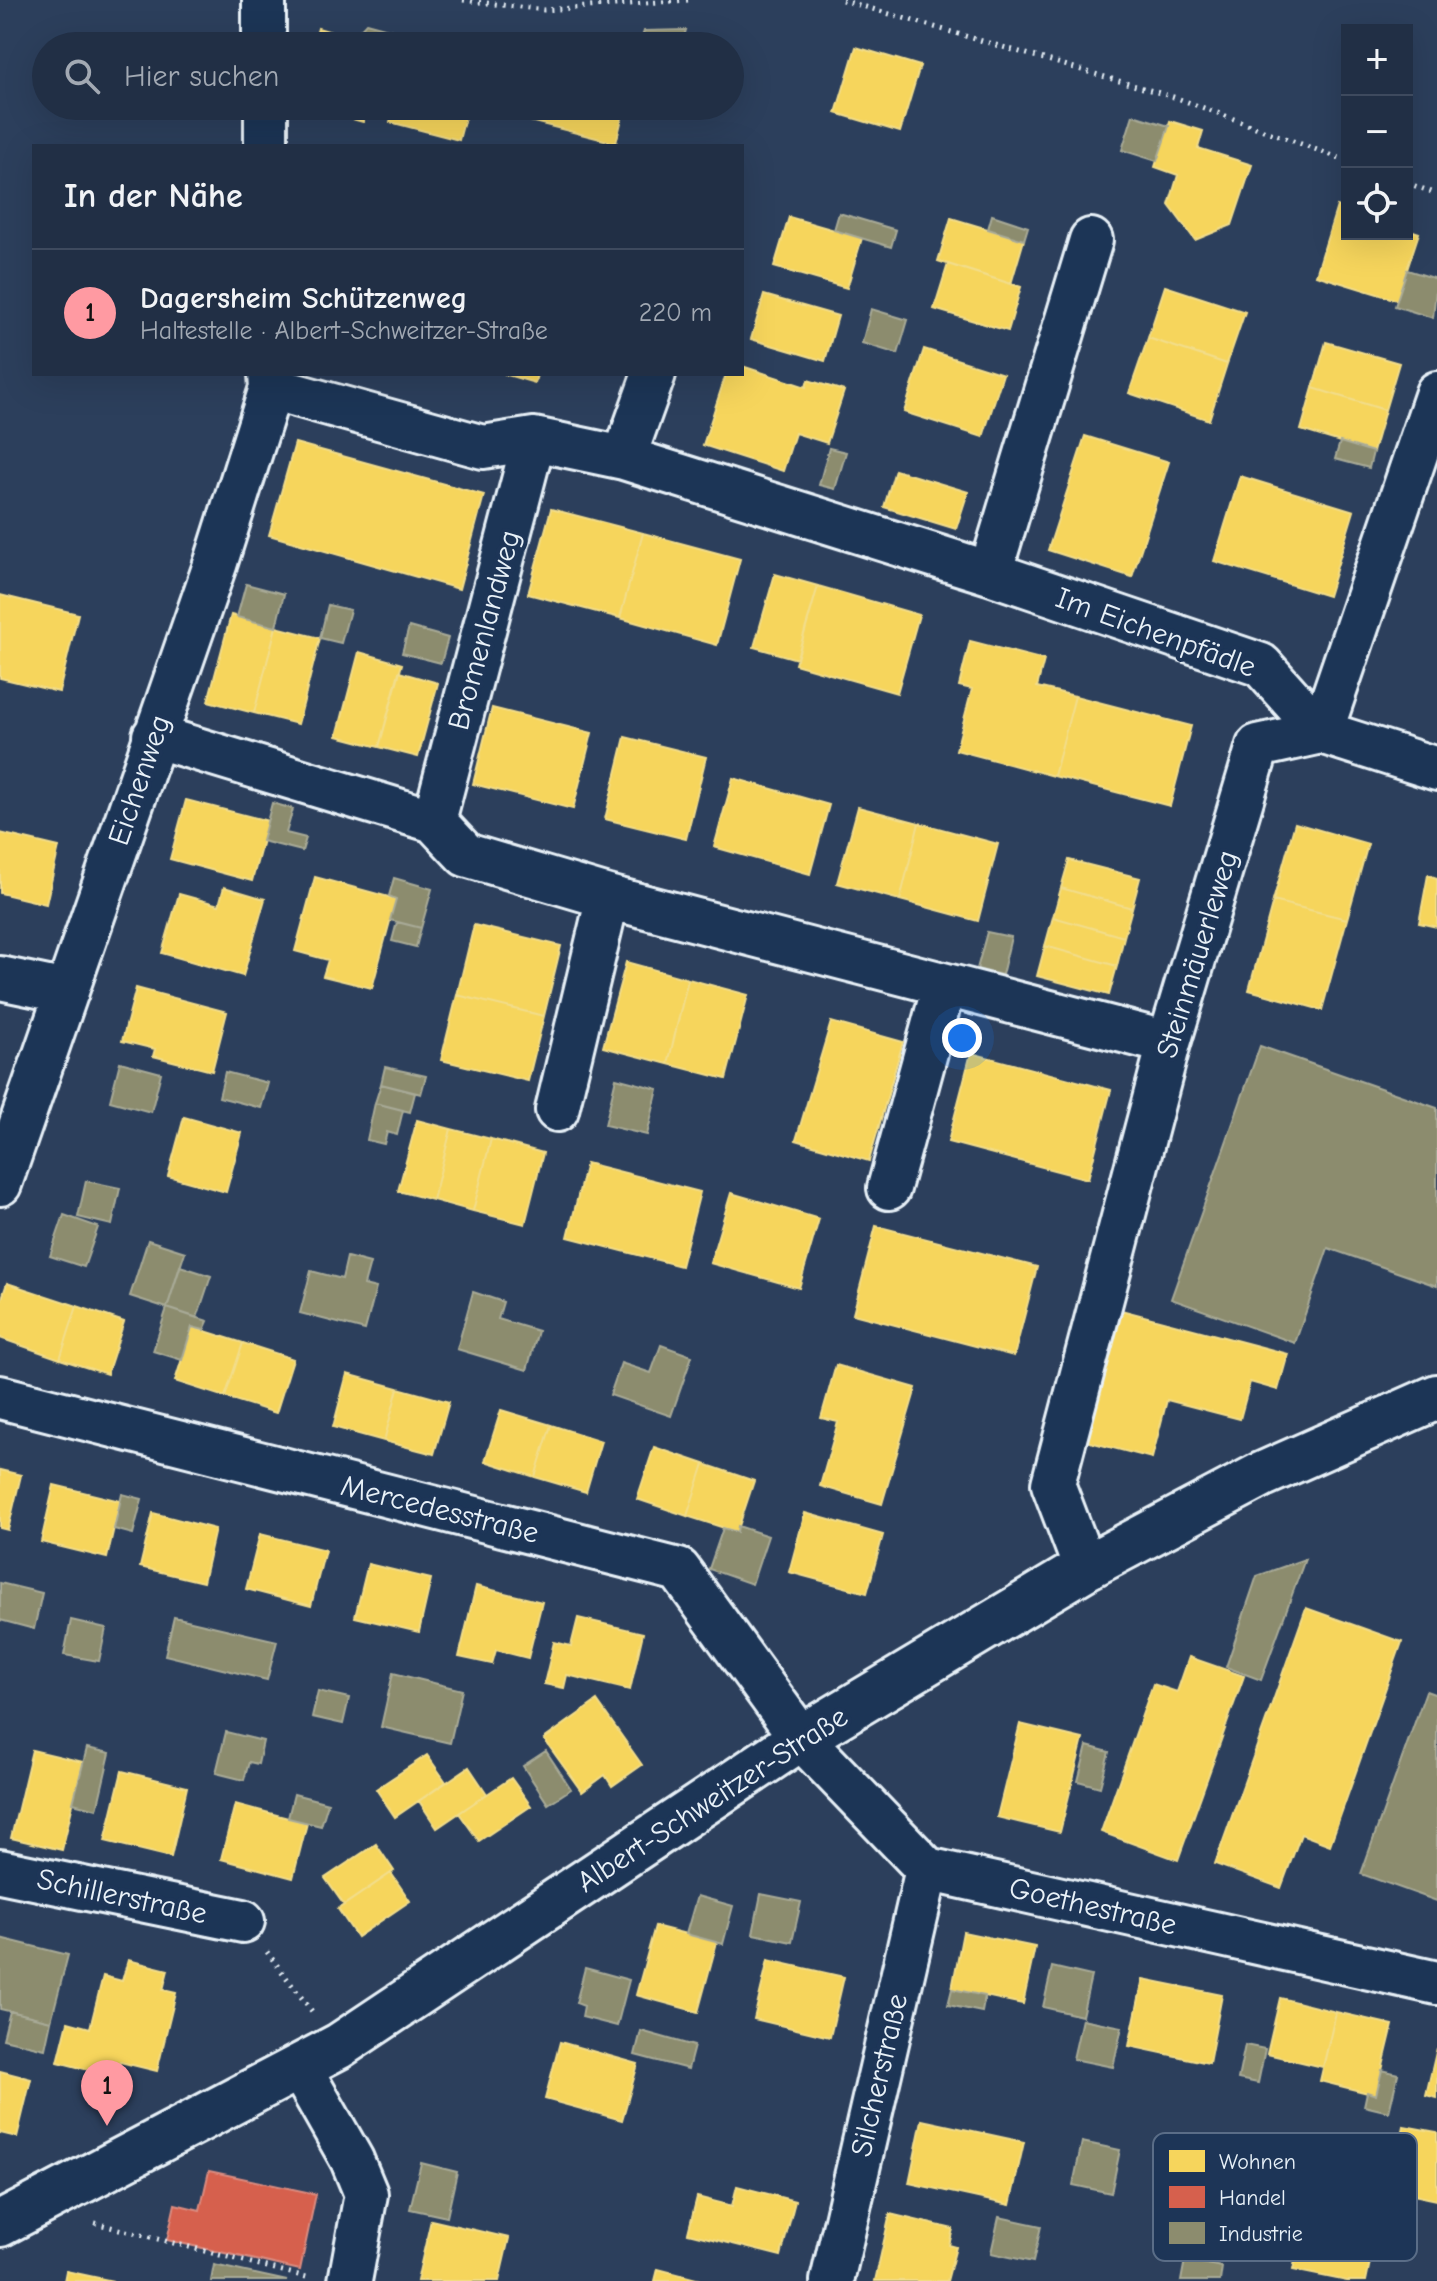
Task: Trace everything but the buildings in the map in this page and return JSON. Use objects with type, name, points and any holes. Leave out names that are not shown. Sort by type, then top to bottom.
[{"type":"street","points":[[264,0],[264,32]]},
{"type":"street","points":[[266,120],[266,144]]},
{"type":"street","points":[[990,573],[1091,240]]},
{"type":"street","points":[[624,458],[653,376]]},
{"type":"street","name":"Im Eichenpfädle","points":[[270,381],[483,447],[534,439],[624,458],[990,573],[1261,665],[1321,732]]},
{"type":"street","name":"Eichenweg","points":[[0,1184],[216,562],[270,381]]},
{"type":"street","points":[[1437,393],[1321,732],[1437,769]]},
{"type":"street","name":"Bromenlandweg","points":[[434,821],[534,439]]},
{"type":"street","name":"Steinmäuerleweg","points":[[1085,1568],[1053,1484],[1169,1043],[1258,746],[1321,732]]},
{"type":"street","points":[[154,736],[434,821],[466,855],[608,897],[1169,1043]]},
{"type":"street","points":[[557,1110],[608,897]]},
{"type":"street","points":[[0,978],[67,992]]},
{"type":"street","points":[[889,1188],[944,986]]},
{"type":"street","name":"Mercedesstraße","points":[[0,1397],[679,1570],[801,1738]]},
{"type":"street","name":"Albert-Schweitzer-Straße","points":[[16,2215],[339,2046],[801,1738],[1085,1568],[1261,1475],[1437,1397]]},
{"type":"street","points":[[801,1738],[927,1869]]},
{"type":"street","name":"Goethestraße","points":[[927,1869],[1437,1983]]},
{"type":"street","name":"Silcherstraße","points":[[832,2281],[927,1869]]},
{"type":"street","name":"Schillerstraße","points":[[0,1871],[243,1921]]},
{"type":"street","points":[[300,2068],[352,2160],[366,2194],[350,2281]]},
{"type":"path","points":[[463,0],[544,10],[688,0]]},
{"type":"path","points":[[842,0],[1177,98],[1341,159]]},
{"type":"path","points":[[1413,185],[1437,194]]},
{"type":"path","points":[[243,1921],[339,2046]]},
{"type":"path","points":[[16,2215],[320,2281]]},
{"type":"place","name":"Dagersheim Schützenweg","points":[[107,2126]]}]
